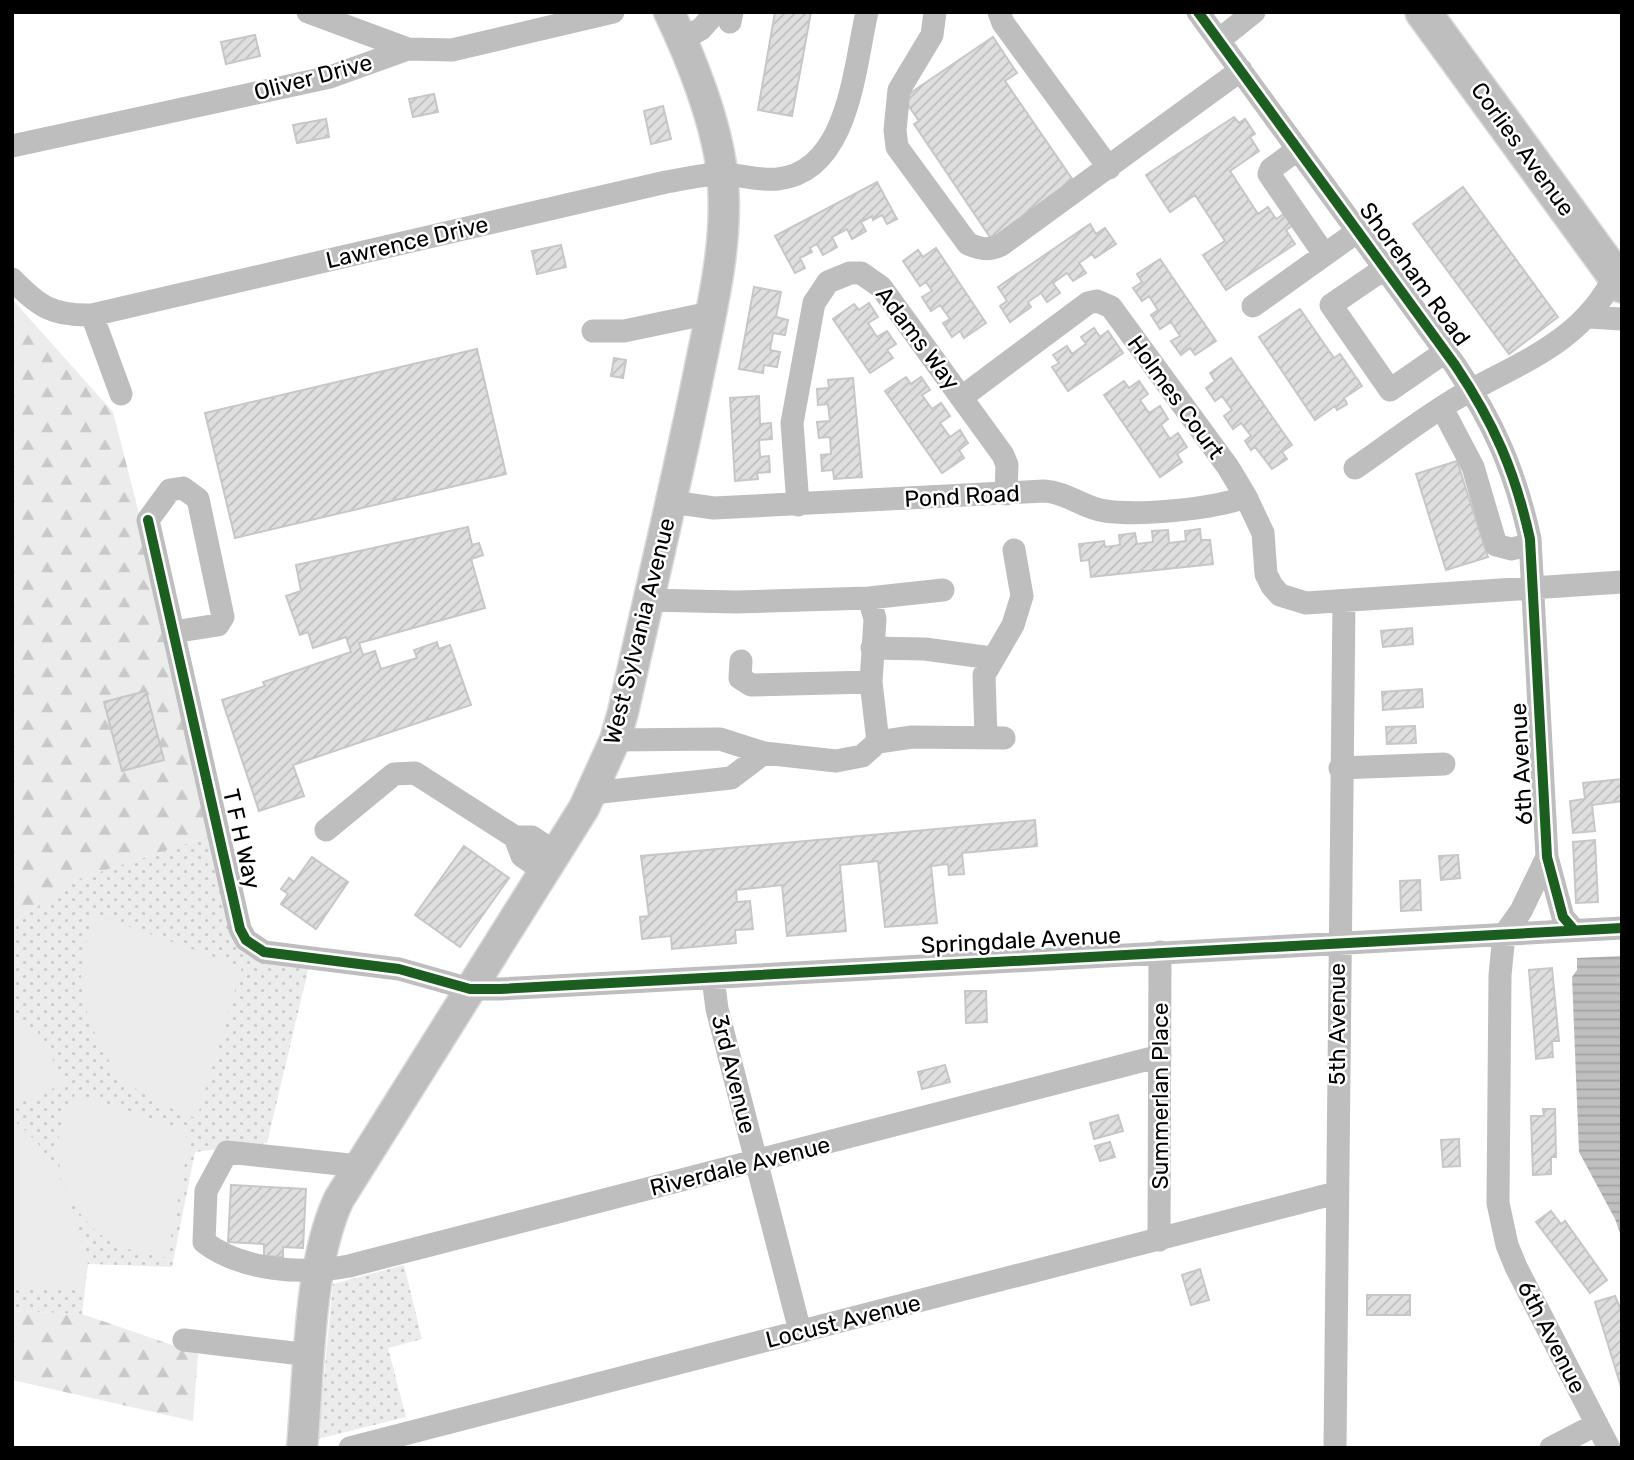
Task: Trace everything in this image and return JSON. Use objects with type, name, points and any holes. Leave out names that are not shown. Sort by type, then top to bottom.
[{"type":"highway","name":"Corlies Avenue","points":[[1432,15],[1615,270]]},
{"type":"main road","name":"West Sylvania Avenue","points":[[302,1448],[318,1270],[330,1218],[592,793],[615,740],[672,502],[710,313],[722,227],[723,174],[700,27],[669,12]]},
{"type":"street","points":[[308,12],[408,50]]},
{"type":"street","name":"Oliver Drive","points":[[12,146],[330,77],[408,50],[452,50],[613,12]]},
{"type":"street","points":[[725,12],[730,22],[732,12]]},
{"type":"street","name":"Lawrence Drive","points":[[12,279],[34,299],[64,316],[92,315],[653,185],[723,174],[775,180],[797,175],[822,159],[835,138],[846,107],[867,12]]},
{"type":"street","points":[[935,12],[932,35],[900,90],[895,130],[897,147],[968,244],[990,250],[1001,245],[1241,70]]},
{"type":"street","points":[[999,12],[1003,23],[1109,167]]},
{"type":"street","name":"Shoreham Road","points":[[1198,12],[1472,390],[1506,453],[1519,491],[1530,545],[1533,589]]},
{"type":"street","points":[[1219,40],[1254,12]]},
{"type":"street","points":[[1298,149],[1271,169],[1269,174],[1324,254]]},
{"type":"street","points":[[1253,306],[1358,231]]},
{"type":"street","points":[[1385,268],[1331,305],[1390,390],[1445,352]]},
{"type":"street","points":[[1355,468],[1442,408],[1553,346],[1590,317],[1615,270]]},
{"type":"street","name":"Adams Way","points":[[798,505],[792,423],[794,399],[814,303],[828,282],[850,273],[861,274],[873,280],[1003,455],[1007,465],[1006,494]]},
{"type":"street","name":"Holmes Court","points":[[962,397],[1088,303],[1105,303],[1111,307],[1228,467],[1263,533],[1266,574],[1280,595],[1306,603],[1622,582]]},
{"type":"street","points":[[593,331],[624,331],[710,313]]},
{"type":"street","points":[[92,315],[121,394]]},
{"type":"street","points":[[1590,317],[1622,319]]},
{"type":"street","points":[[1442,408],[1473,467],[1496,545],[1511,549],[1530,545]]},
{"type":"street","name":"T F H Way","points":[[173,632],[218,625],[223,617],[198,499],[183,488],[170,490],[148,520],[173,632],[240,929],[246,940],[264,951],[399,969],[470,989]]},
{"type":"street","name":"Pond Road","points":[[672,502],[714,508],[1052,491],[1105,511],[1222,506],[1246,498]]},
{"type":"street","points":[[615,740],[720,739],[764,753],[836,761],[862,756],[878,742],[912,737],[995,738],[984,676],[991,659],[1013,625],[1022,596],[1014,550]]},
{"type":"street","name":"6th Avenue","points":[[1533,589],[1546,857],[1563,917],[1574,930]]},
{"type":"street","points":[[648,600],[736,602],[869,598],[943,590]]},
{"type":"street","points":[[869,598],[875,619],[871,682],[878,742]]},
{"type":"street","name":"5th Avenue","points":[[1335,1448],[1338,944],[1344,601]]},
{"type":"street","points":[[873,648],[925,649],[991,659]]},
{"type":"street","points":[[741,661],[740,678],[751,685],[871,682]]},
{"type":"street","points":[[592,793],[731,778],[764,753]]},
{"type":"street","points":[[1340,768],[1444,764]]},
{"type":"street","points":[[326,830],[394,774],[415,773],[515,837],[522,856],[550,862]]},
{"type":"street","name":"6th Avenue","points":[[1546,857],[1521,911],[1504,935],[1500,975],[1500,1222],[1516,1267],[1609,1448]]},
{"type":"street","name":"Springdale Avenue","points":[[470,989],[1622,928]]},
{"type":"street","name":"Summerlan Place","points":[[1159,1240],[1160,952]]},
{"type":"street","name":"3rd Avenue","points":[[713,978],[717,1009],[800,1331]]},
{"type":"street","name":"Riverdale Avenue","points":[[359,1167],[227,1152],[206,1191],[204,1242],[219,1254],[271,1267],[318,1270],[349,1266],[1160,1056]]},
{"type":"street","name":"Locust Avenue","points":[[350,1448],[1336,1193]]},
{"type":"street","points":[[184,1340],[310,1355]]},
{"type":"street","points":[[1551,1448],[1597,1424]]},
{"type":"green space","points":[[12,299],[113,412],[155,576],[213,835],[81,878],[12,923]]},
{"type":"green space","points":[[213,835],[241,950],[310,962],[267,1143],[195,1152],[172,1267],[88,1264],[82,1314],[12,1311],[12,923],[81,878]]},
{"type":"green space","points":[[94,914],[242,967],[197,1118],[162,1104],[129,1084],[111,1064],[103,1050],[85,1005],[81,978]]},
{"type":"green space","points":[[12,1022],[36,1029],[65,1083],[12,1107]]},
{"type":"green space","points":[[75,1094],[183,1130],[189,1142],[167,1258],[119,1246],[94,1229],[74,1204],[62,1176],[58,1145],[62,1125]]},
{"type":"green space","points":[[12,1118],[37,1142],[66,1188],[88,1264],[81,1289],[12,1289]]},
{"type":"green space","points":[[404,1265],[422,1339],[388,1348],[406,1417],[318,1439],[333,1284]]},
{"type":"green space","points":[[12,1311],[82,1314],[198,1354],[193,1421],[12,1380]]},
{"type":"shaded area","points":[[1622,956],[1622,1239],[1615,1219],[1579,1152],[1572,977],[1577,970],[1577,958]]},
{"type":"building","points":[[775,12],[811,12],[792,116],[758,110]]},
{"type":"building","points":[[255,35],[260,56],[226,64],[221,42]]},
{"type":"building","points":[[993,37],[1017,73],[1005,81],[1075,183],[992,240],[914,124],[919,121],[903,98]]},
{"type":"building","points":[[434,94],[438,112],[413,117],[409,99]]},
{"type":"building","points":[[663,106],[671,139],[651,144],[644,111]]},
{"type":"building","points":[[1234,117],[1239,123],[1245,119],[1255,134],[1250,137],[1259,151],[1230,171],[1258,214],[1268,207],[1276,219],[1287,212],[1295,224],[1286,230],[1295,244],[1226,290],[1203,255],[1225,241],[1195,195],[1170,212],[1146,175]]},
{"type":"building","points":[[326,119],[329,137],[297,143],[293,125]]},
{"type":"building","points":[[877,182],[897,219],[887,224],[882,215],[873,220],[872,216],[861,222],[866,231],[852,239],[847,229],[832,237],[837,247],[823,255],[817,244],[810,248],[812,252],[800,258],[805,268],[795,273],[775,236]]},
{"type":"building","points":[[1463,187],[1558,317],[1509,354],[1413,224]]},
{"type":"building","points":[[1090,224],[1096,234],[1105,228],[1116,244],[1095,258],[1092,254],[1079,263],[1086,273],[1073,281],[1067,273],[1053,283],[1060,293],[1047,302],[1041,293],[1028,302],[1031,307],[1010,322],[1000,306],[1007,301],[998,287]]},
{"type":"building","points":[[561,245],[566,267],[537,274],[532,251]]},
{"type":"building","points":[[936,248],[986,323],[964,338],[960,331],[952,337],[943,323],[950,319],[940,305],[931,311],[922,297],[932,291],[926,282],[920,286],[903,261],[918,250],[923,257]]},
{"type":"building","points":[[1160,259],[1216,341],[1195,355],[1190,348],[1181,355],[1171,341],[1180,336],[1171,322],[1160,329],[1151,315],[1158,310],[1149,296],[1142,301],[1133,288],[1142,282],[1137,274]]},
{"type":"building","points":[[754,287],[781,292],[776,317],[788,320],[785,335],[773,333],[770,350],[780,352],[777,367],[764,365],[763,373],[739,369]]},
{"type":"building","points":[[869,303],[878,317],[868,323],[877,337],[887,331],[896,344],[887,350],[893,358],[870,373],[833,319],[854,304],[859,310]]},
{"type":"building","points":[[1300,309],[1334,358],[1340,354],[1362,386],[1344,398],[1347,404],[1337,410],[1335,406],[1315,420],[1259,337]]},
{"type":"building","points":[[1094,328],[1100,337],[1108,331],[1123,353],[1068,391],[1052,367],[1059,363],[1053,355],[1067,346],[1072,354],[1086,344],[1081,337]]},
{"type":"building","points":[[477,349],[506,474],[235,538],[205,413]]},
{"type":"building","points":[[614,358],[626,360],[623,378],[611,376]]},
{"type":"building","points":[[1231,358],[1292,445],[1282,452],[1287,459],[1272,469],[1255,447],[1251,450],[1245,441],[1251,436],[1241,423],[1233,429],[1224,416],[1232,410],[1222,396],[1215,401],[1206,388],[1215,381],[1210,373]]},
{"type":"building","points":[[906,377],[911,384],[921,377],[930,390],[922,395],[932,409],[941,403],[950,416],[940,423],[950,437],[960,430],[968,443],[959,450],[964,458],[942,473],[885,391]]},
{"type":"building","points":[[853,378],[862,477],[834,479],[833,470],[822,471],[821,455],[831,454],[830,437],[819,438],[817,422],[830,421],[828,404],[818,405],[817,389],[829,388],[828,380]]},
{"type":"building","points":[[1124,381],[1129,388],[1139,381],[1148,394],[1140,400],[1149,413],[1160,406],[1168,419],[1161,425],[1170,439],[1178,433],[1187,447],[1177,454],[1182,462],[1160,477],[1104,395]]},
{"type":"building","points":[[759,396],[760,424],[771,423],[772,439],[759,440],[760,457],[769,456],[770,472],[757,473],[758,479],[735,481],[730,398]]},
{"type":"building","points":[[1457,461],[1488,557],[1446,570],[1416,474]]},
{"type":"building","points":[[468,527],[472,545],[479,543],[483,555],[471,559],[485,608],[359,643],[363,655],[375,651],[381,669],[417,658],[414,650],[437,642],[439,649],[450,645],[471,705],[293,765],[304,796],[259,811],[222,700],[265,686],[263,682],[351,652],[346,637],[313,648],[308,632],[300,635],[286,596],[301,591],[296,565]]},
{"type":"building","points":[[1200,529],[1201,540],[1210,540],[1213,564],[1091,577],[1089,560],[1081,561],[1079,544],[1104,541],[1105,547],[1120,545],[1119,535],[1135,533],[1137,544],[1153,542],[1152,531],[1168,530],[1169,543],[1186,541],[1185,531]]},
{"type":"building","points":[[1412,628],[1413,644],[1383,647],[1381,631]]},
{"type":"building","points":[[1422,689],[1423,707],[1383,710],[1382,692]]},
{"type":"building","points":[[146,691],[164,760],[122,771],[104,702]]},
{"type":"building","points":[[1415,726],[1416,743],[1387,744],[1386,727]]},
{"type":"building","points":[[1622,779],[1622,801],[1592,805],[1595,831],[1573,833],[1570,801],[1585,799],[1583,783]]},
{"type":"building","points":[[1035,820],[1037,846],[962,853],[964,874],[949,875],[948,864],[931,866],[937,923],[885,927],[878,861],[840,865],[846,931],[787,936],[782,885],[736,890],[737,902],[750,901],[753,929],[735,930],[736,943],[672,949],[671,936],[642,939],[640,917],[649,916],[641,856]]},
{"type":"building","points":[[1595,840],[1598,902],[1576,903],[1573,842]]},
{"type":"building","points":[[464,846],[509,878],[460,947],[415,915]]},
{"type":"building","points":[[1458,855],[1460,878],[1441,880],[1439,856]]},
{"type":"building","points":[[312,857],[348,882],[316,929],[281,904],[288,894],[281,889],[289,878],[294,882]]},
{"type":"building","points":[[1420,880],[1421,910],[1401,911],[1400,881]]},
{"type":"building","points":[[1552,968],[1559,1041],[1552,1041],[1553,1057],[1536,1059],[1529,970]]},
{"type":"building","points":[[965,991],[986,991],[987,1022],[966,1023]]},
{"type":"building","points":[[945,1065],[950,1082],[922,1089],[918,1072]]},
{"type":"building","points":[[1543,1109],[1555,1109],[1556,1157],[1551,1157],[1551,1174],[1533,1175],[1531,1116],[1544,1116]]},
{"type":"building","points":[[1118,1115],[1123,1131],[1094,1139],[1090,1123]]},
{"type":"building","points":[[1459,1139],[1460,1166],[1443,1167],[1441,1140]]},
{"type":"building","points":[[1110,1142],[1115,1157],[1100,1161],[1095,1146]]},
{"type":"building","points":[[231,1185],[306,1189],[303,1248],[283,1247],[283,1257],[264,1256],[264,1244],[228,1242]]},
{"type":"building","points":[[1551,1211],[1561,1224],[1565,1221],[1607,1280],[1590,1293],[1536,1222]]},
{"type":"building","points":[[1200,1269],[1209,1300],[1191,1305],[1182,1275]]},
{"type":"building","points":[[1367,1295],[1410,1295],[1410,1315],[1367,1315]]},
{"type":"building","points":[[1615,1296],[1622,1312],[1621,1387],[1595,1302]]},
{"type":"cycle path","points":[[1198,12],[1455,365],[1502,448],[1530,539],[1547,857],[1563,917],[1574,930]]},
{"type":"cycle path","points":[[148,520],[240,929],[246,940],[264,952],[399,969],[470,989],[500,989],[1622,928]]}]
